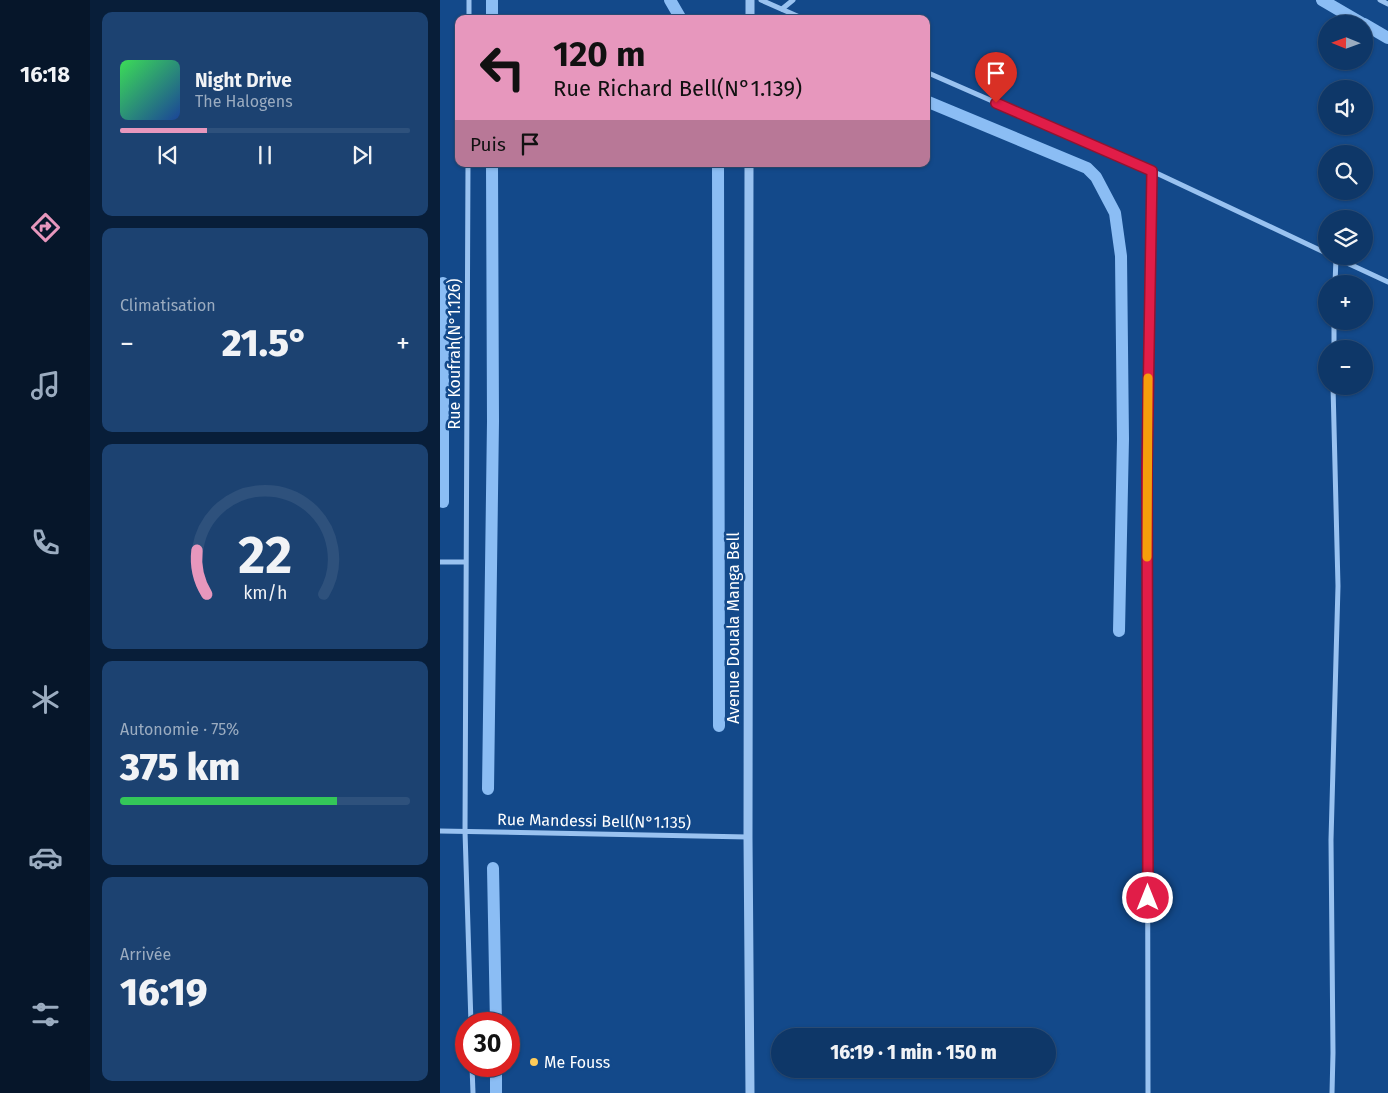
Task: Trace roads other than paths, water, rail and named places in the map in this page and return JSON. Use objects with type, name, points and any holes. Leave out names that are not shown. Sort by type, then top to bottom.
[{"type":"street","points":[[469,0],[469,15]]},
{"type":"street","points":[[750,0],[750,15]]},
{"type":"street","points":[[761,0],[795,15]]},
{"type":"street","points":[[782,9],[793,0]]},
{"type":"street","points":[[1380,0],[1388,4]]},
{"type":"street","points":[[930,74],[1152,171],[1318,249]]},
{"type":"street","name":"Rue Koufrah(N°1.126)","points":[[468,167],[465,831],[471,1012]]},
{"type":"street","name":"Avenue Douala Manga Bell","points":[[749,167],[748,837],[750,1093]]},
{"type":"street","points":[[1148,1093],[1147,468],[1152,171]]},
{"type":"street","points":[[1351,265],[1388,282]]},
{"type":"street","points":[[1332,1093],[1331,840],[1338,586],[1333,395]]},
{"type":"street","points":[[440,562],[465,562]]},
{"type":"street","name":"Rue Mandessi Bell(N°1.135)","points":[[440,831],[748,837]]},
{"type":"street","points":[[472,1077],[472,1093]]},
{"type":"waterway","points":[[492,0],[492,15]]},
{"type":"waterway","points":[[670,0],[679,15]]},
{"type":"waterway","points":[[1322,0],[1348,15]]},
{"type":"waterway","points":[[1373,29],[1388,38]]},
{"type":"waterway","points":[[930,103],[1087,168],[1096,177],[1115,213],[1121,256],[1123,439],[1119,631]]},
{"type":"waterway","points":[[488,789],[493,421],[492,167]]},
{"type":"waterway","points":[[718,167],[719,726]]},
{"type":"waterway","points":[[443,283],[443,502]]},
{"type":"waterway","points":[[493,868],[496,1012]]},
{"type":"waterway","points":[[496,1077],[496,1093]]},
{"type":"place","name":"Me Fouss","points":[[534,1062]]}]
